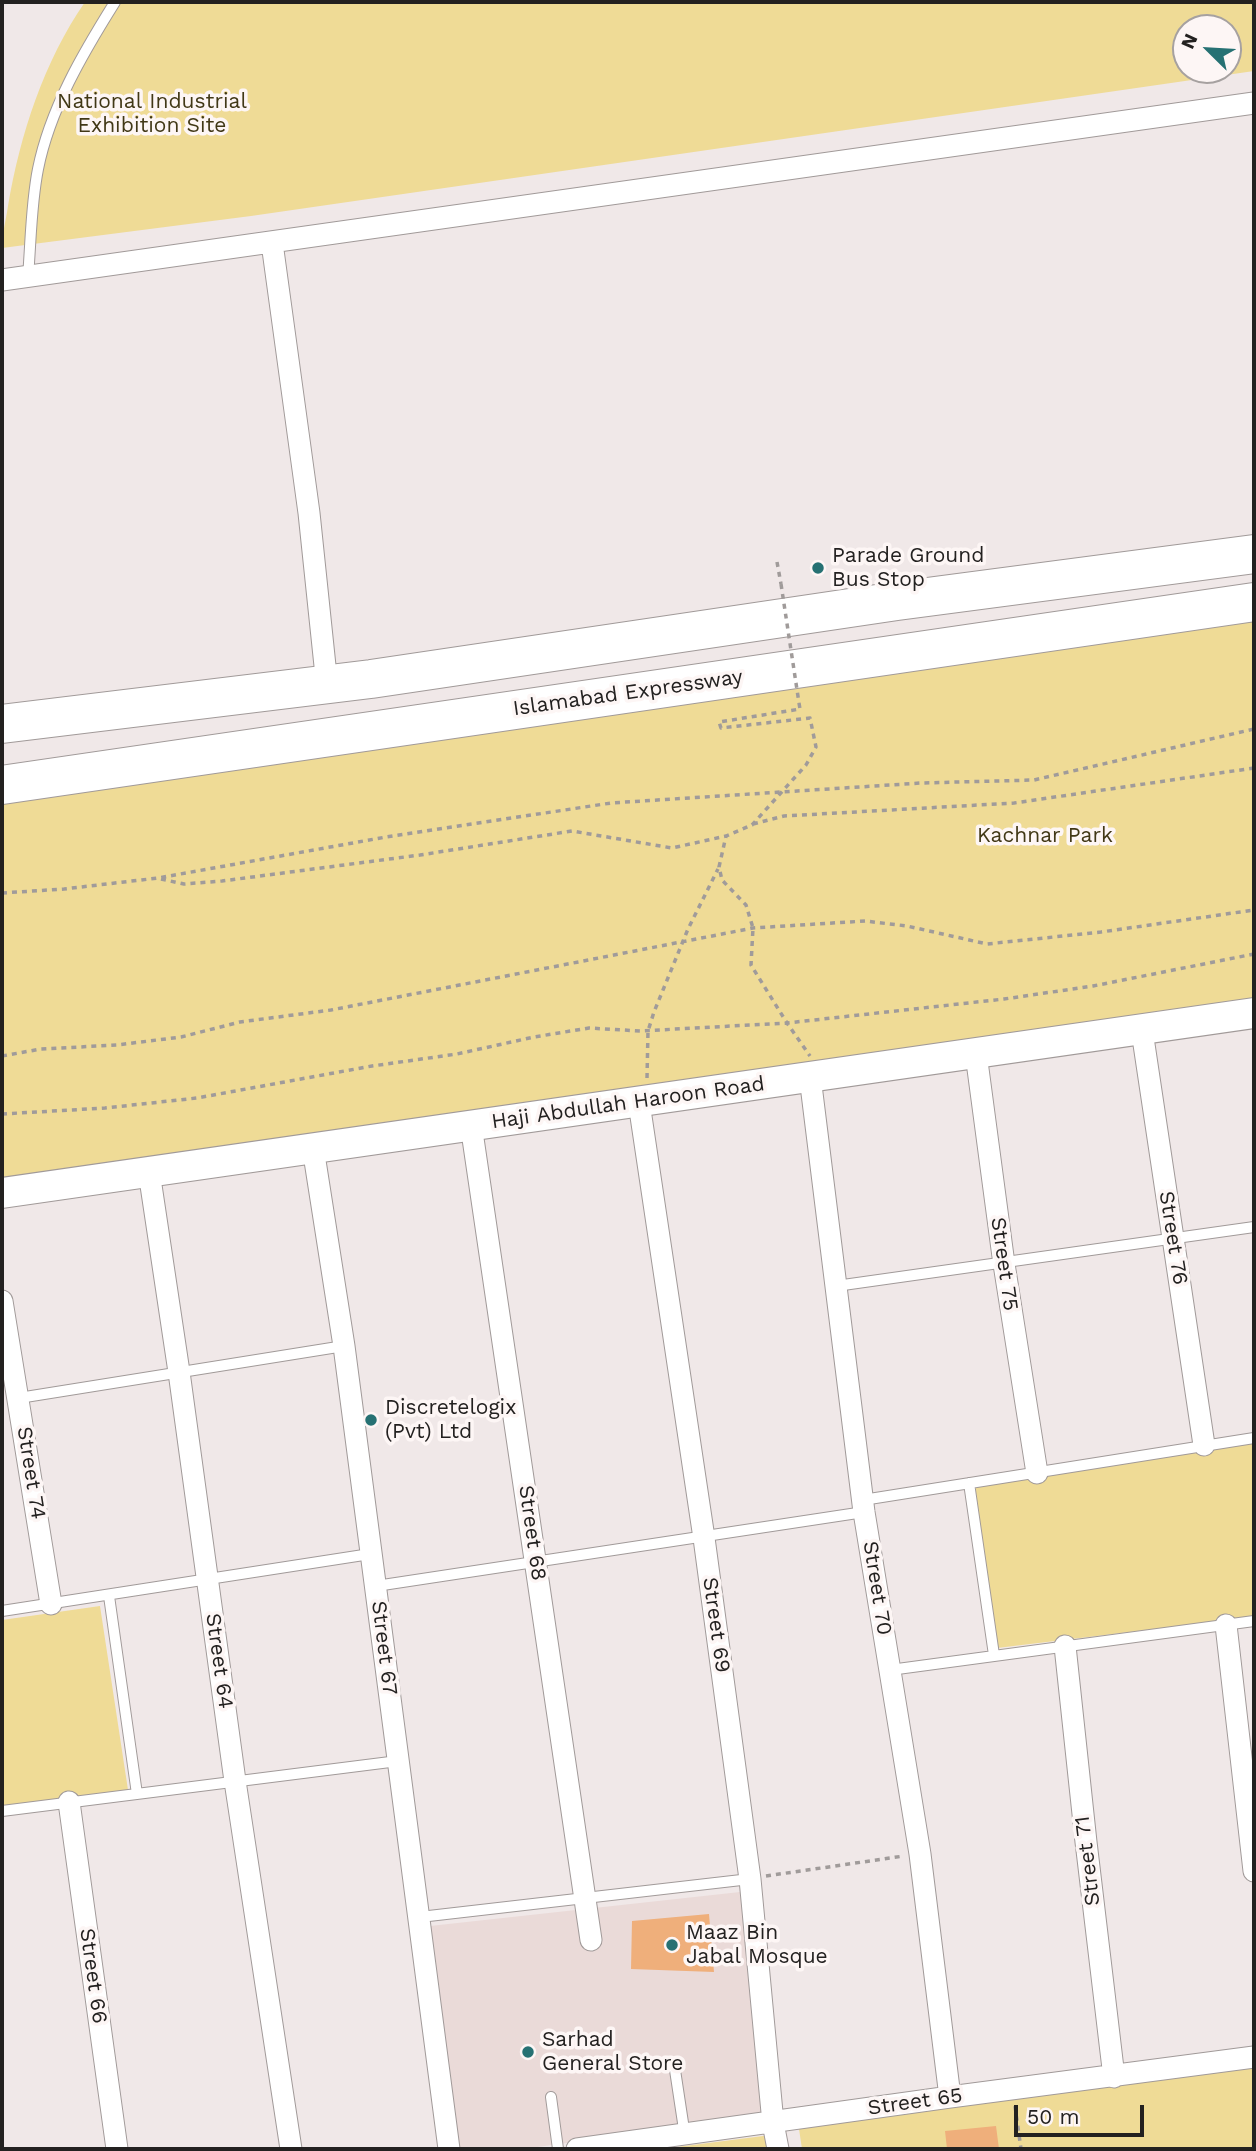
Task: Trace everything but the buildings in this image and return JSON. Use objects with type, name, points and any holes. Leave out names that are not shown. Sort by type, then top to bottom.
[{"type":"highway","points":[[2,724],[327,685],[883,603],[1254,554]]},
{"type":"highway","name":"Islamabad Expressway","points":[[2,785],[1254,602]]},
{"type":"street","points":[[2,280],[1254,103]]},
{"type":"street","points":[[272,243],[309,513],[327,685]]},
{"type":"street","name":"Haji Abdullah Haroon Road","points":[[2,1193],[1254,1013]]},
{"type":"street","name":"Street 76","points":[[1142,1031],[1204,1446]]},
{"type":"street","name":"Street 75","points":[[976,1054],[1004,1264],[1037,1473]]},
{"type":"street","name":"Street 70","points":[[810,1077],[863,1506],[920,1854],[950,2097]]},
{"type":"street","name":"Street 69","points":[[642,1102],[750,1879],[773,2123],[778,2149]]},
{"type":"street","name":"Street 68","points":[[471,1125],[591,1940]]},
{"type":"street","name":"Street 67","points":[[313,1148],[344,1346],[449,2149]]},
{"type":"street","name":"Street 64","points":[[149,1172],[235,1781],[291,2149]]},
{"type":"street","name":"Street 74","points":[[2,1301],[51,1604]]},
{"type":"street","points":[[1226,1625],[1254,1871]]},
{"type":"street","name":"Street 71","points":[[1065,1646],[1114,2077]]},
{"type":"street","name":"Street 66","points":[[69,1802],[117,2149]]},
{"type":"street","name":"Street 65","points":[[577,2149],[1254,2057]]},
{"type":"lane","points":[[28,276],[33,198],[43,150],[74,73],[115,2]]},
{"type":"lane","points":[[836,1286],[1254,1227]]},
{"type":"lane","points":[[19,1398],[344,1346]]},
{"type":"lane","points":[[376,1586],[704,1538],[969,1483],[1254,1438]]},
{"type":"lane","points":[[969,1483],[994,1655]]},
{"type":"lane","points":[[2,1611],[370,1554]]},
{"type":"lane","points":[[109,1596],[137,1794]]},
{"type":"lane","points":[[890,1670],[1254,1621]]},
{"type":"lane","points":[[2,1811],[398,1761]]},
{"type":"lane","points":[[420,1917],[750,1879]]},
{"type":"lane","points":[[675,2070],[685,2136]]},
{"type":"lane","points":[[551,2097],[558,2149]]},
{"type":"path","points":[[752,825],[806,765],[816,747],[810,718],[721,728],[719,722],[800,709],[778,562]]},
{"type":"path","points":[[2,893],[158,878],[399,835],[611,803],[782,790],[1034,780],[1254,729]]},
{"type":"path","points":[[158,878],[184,884],[222,881],[407,857],[572,831],[672,848],[726,836],[784,816],[1014,803],[1254,768]]},
{"type":"path","points":[[642,1102],[649,1068],[648,1031],[682,942],[719,867],[726,836]]},
{"type":"path","points":[[719,867],[722,880],[746,905],[753,928],[751,965],[810,1055],[810,1077]]},
{"type":"path","points":[[2,1056],[41,1049],[117,1045],[181,1037],[240,1021],[331,1010],[753,928],[865,921],[907,926],[987,944],[1101,932],[1254,910]]},
{"type":"path","points":[[2,1114],[105,1108],[197,1098],[372,1066],[457,1054],[589,1028],[648,1031],[787,1023],[1004,999],[1093,986],[1254,954]]},
{"type":"path","points":[[750,1879],[920,1854]]},
{"type":"path","points":[[1012,2089],[1021,2149]]},
{"type":"shaded area","points":[[740,1892],[777,2114],[523,2149],[459,2149],[430,1926]]},
{"type":"green space","name":"National Industrial Exhibition Site","points":[[85,2],[1254,2],[1254,71],[1242,73],[1242,14],[1172,14],[1172,83],[251,216],[2,248],[19,152],[57,49]]},
{"type":"green space","name":"Kachnar Park","points":[[1254,604],[1254,1007],[2,1183],[2,791]]},
{"type":"green space","points":[[1254,1443],[1254,1617],[997,1648],[975,1486]]},
{"type":"green space","points":[[100,1606],[128,1790],[2,1806],[2,1620]]},
{"type":"green space","points":[[1254,2057],[1254,2149],[802,2149],[799,2129]]},
{"type":"green space","points":[[779,2134],[781,2149],[661,2149]]},
{"type":"place","name":"Parade Ground Bus Stop","points":[[818,568]]},
{"type":"place","name":"Discretelogix (Pvt) Ltd","points":[[371,1420]]},
{"type":"place","name":"Maaz Bin Jabal Mosque","points":[[672,1945]]},
{"type":"place","name":"Sarhad General Store","points":[[528,2052]]}]
